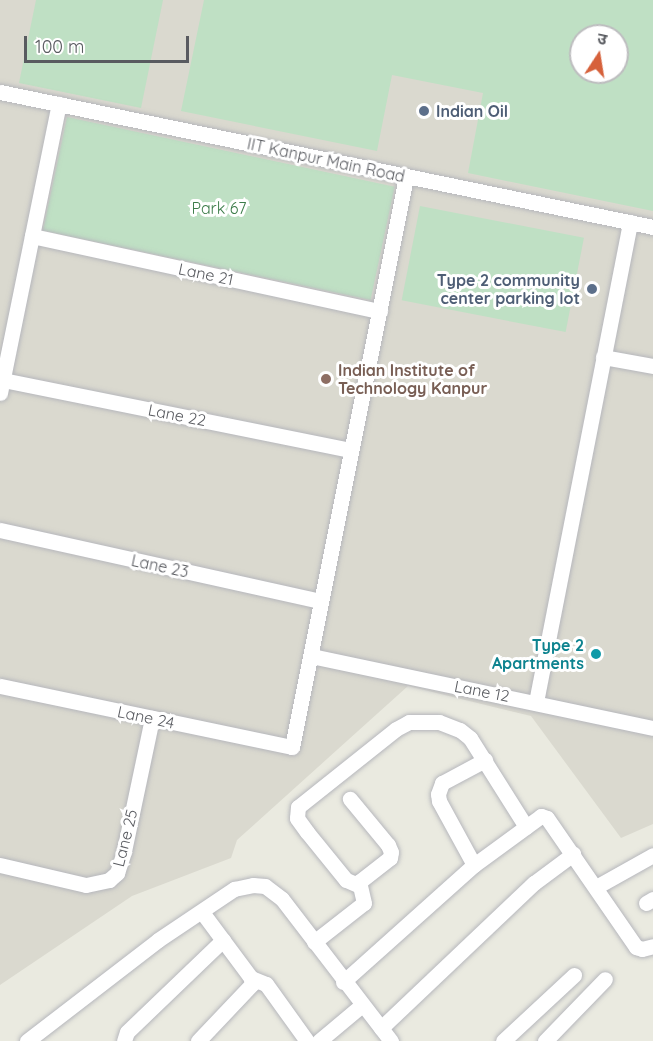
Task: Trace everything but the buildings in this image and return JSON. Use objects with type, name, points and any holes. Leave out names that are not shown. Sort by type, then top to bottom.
[{"type":"street","name":"IIT Kanpur Main Road","points":[[0,92],[653,227]]},
{"type":"street","points":[[2,387],[59,104]]},
{"type":"street","points":[[311,656],[320,601],[406,177]]},
{"type":"street","points":[[536,702],[630,222]]},
{"type":"street","name":"Lane 21","points":[[32,236],[380,311]]},
{"type":"street","points":[[603,357],[653,366]]},
{"type":"street","name":"Lane 22","points":[[2,387],[351,450]]},
{"type":"street","name":"Lane 23","points":[[0,530],[320,601]]},
{"type":"street","name":"Lane 12","points":[[311,656],[653,728]]},
{"type":"street","name":"Lane 24","points":[[0,686],[292,747],[311,656]]},
{"type":"street","name":"Lane 25","points":[[0,865],[86,885],[109,880],[117,873],[124,851],[152,718]]},
{"type":"street","points":[[314,942],[364,903],[358,885],[346,880],[297,818],[298,807],[396,729],[410,722],[439,722],[460,730],[470,738],[485,760],[526,827]]},
{"type":"street","points":[[474,865],[439,801],[438,794],[442,783],[485,760]]},
{"type":"street","points":[[350,799],[391,852],[387,861],[358,885]]},
{"type":"street","points":[[343,982],[474,865],[544,816],[573,854],[636,947],[642,949],[653,946]]},
{"type":"street","points":[[381,1029],[534,883],[573,854]]},
{"type":"street","points":[[596,887],[652,858]]},
{"type":"street","points":[[27,1041],[158,940],[234,889],[253,885],[265,886],[282,899],[343,982],[391,1041]]},
{"type":"street","points":[[202,912],[251,978],[266,984],[308,1041]]},
{"type":"street","points":[[123,1041],[127,1032],[223,940]]},
{"type":"street","points":[[503,1041],[574,975]]},
{"type":"street","points":[[198,1041],[251,988],[251,978]]},
{"type":"street","points":[[545,1041],[605,979]]},
{"type":"street","points":[[319,1041],[362,1005]]},
{"type":"shaded area","name":"Indian Institute of Technology Kanpur","points":[[0,0],[653,0],[653,824],[621,838],[531,716],[408,686],[237,840],[231,858],[132,896],[0,985]]},
{"type":"green space","points":[[36,0],[163,0],[141,108],[19,83]]},
{"type":"green space","points":[[204,0],[653,0],[653,211],[468,173],[483,93],[392,75],[377,151],[181,111]]},
{"type":"green space","name":"Park 67","points":[[67,117],[395,187],[371,300],[43,230]]},
{"type":"green space","points":[[420,206],[584,238],[566,332],[402,300]]},
{"type":"place","name":"Indian Oil","points":[[424,111]]},
{"type":"place","name":"Type 2 community center parking lot","points":[[592,289]]},
{"type":"place","name":"Indian Institute of Technology Kanpur","points":[[326,379]]},
{"type":"place","name":"Type 2 Apartments","points":[[596,654]]}]
